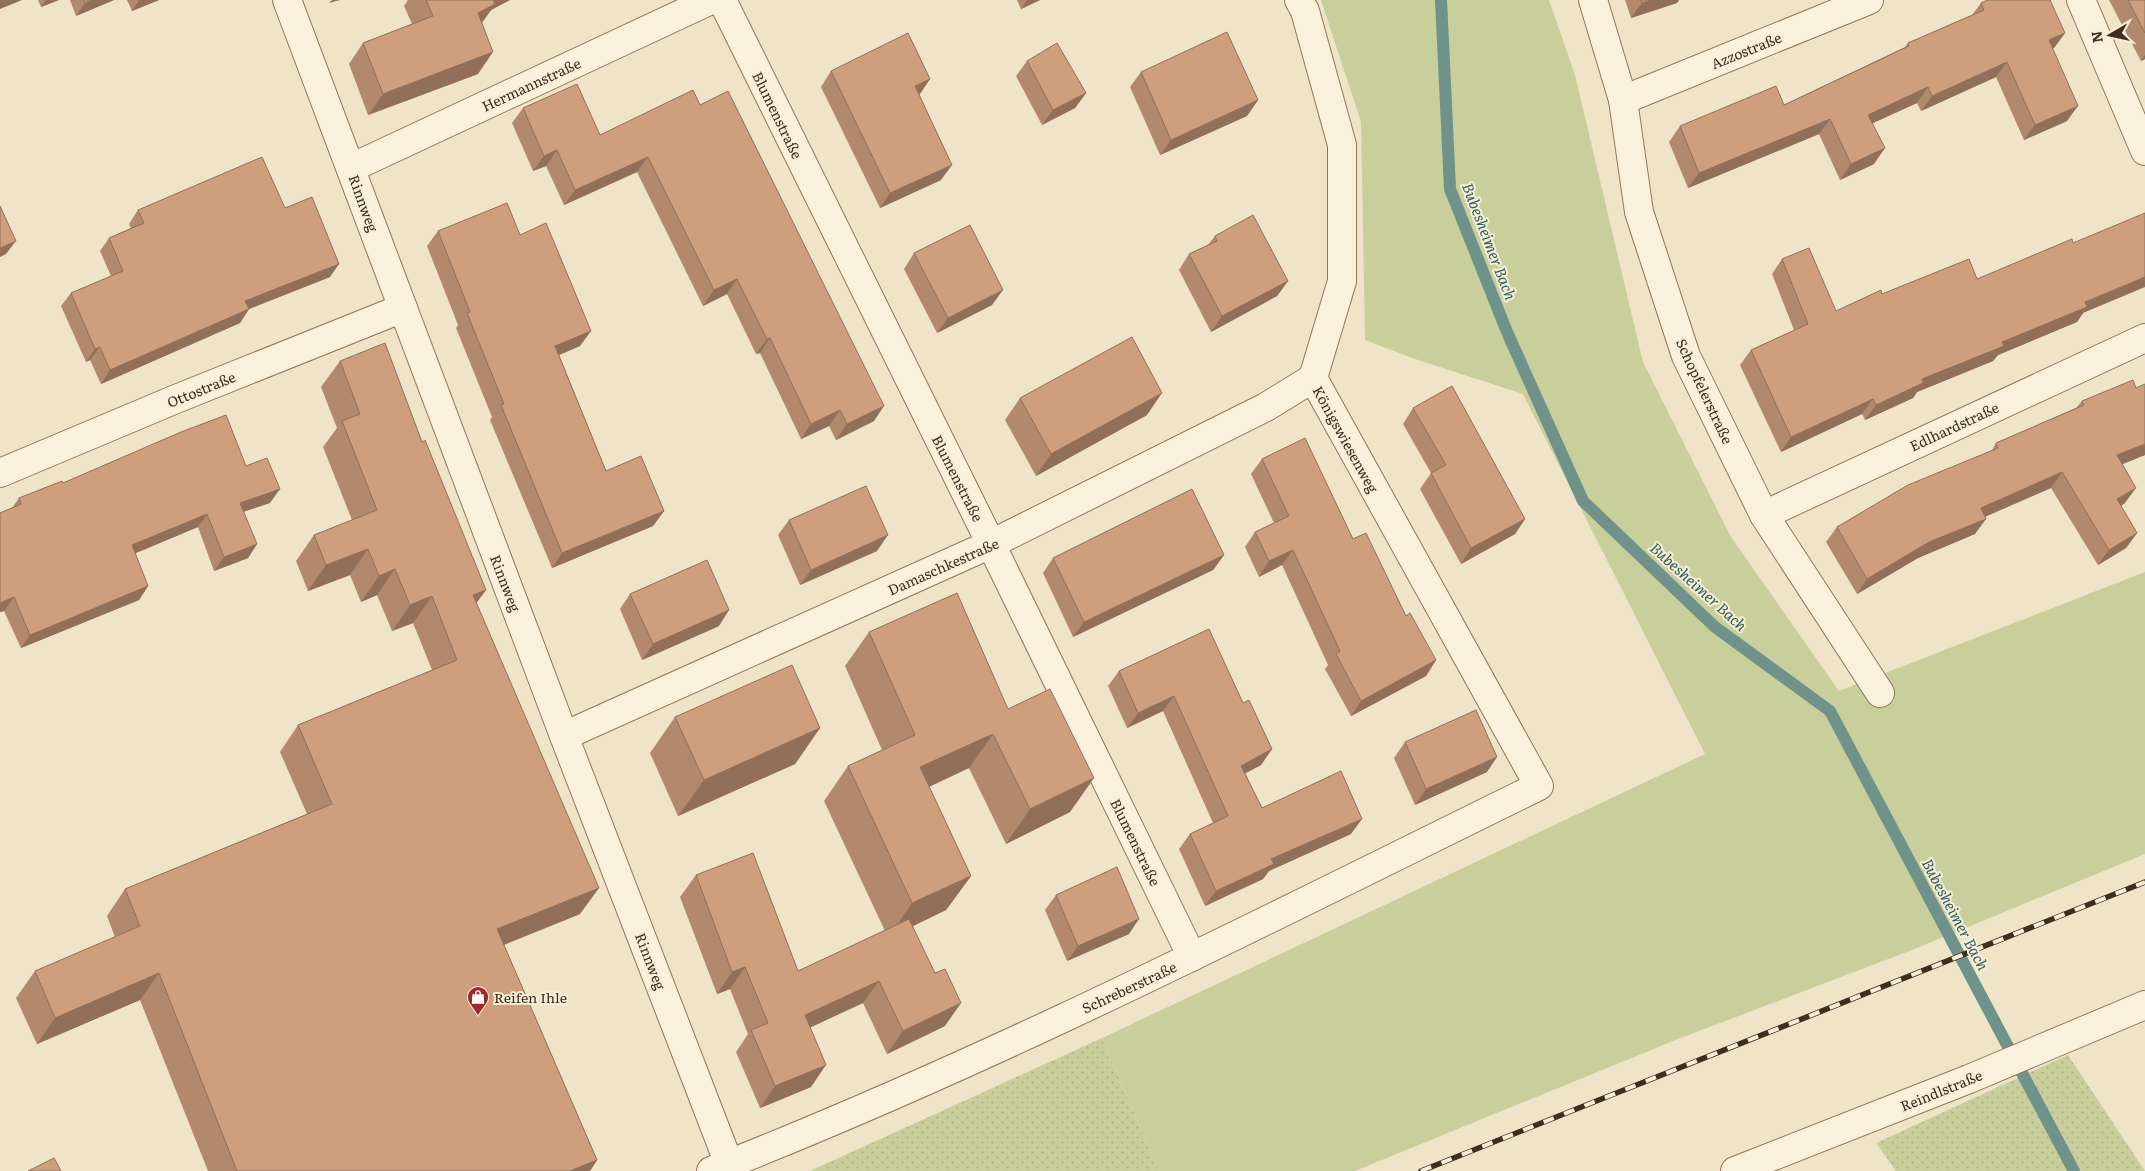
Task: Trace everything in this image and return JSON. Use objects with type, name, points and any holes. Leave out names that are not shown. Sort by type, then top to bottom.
[{"type":"street","name":"Rinnweg","points":[[286,0],[564,736],[720,1168]]},
{"type":"street","name":"Hermannstraße","points":[[351,168],[710,0]]},
{"type":"street","name":"Blumenstraße","points":[[722,0],[991,544],[1192,958]]},
{"type":"street","name":"Königswiesenweg","points":[[1299,0],[1305,12],[1342,145],[1342,281],[1313,378],[1539,786]]},
{"type":"street","name":"Schopfelerstraße","points":[[1594,0],[1623,100],[1639,212],[1686,356],[1764,515],[1880,693]]},
{"type":"street","name":"Azzostraße","points":[[1623,100],[1869,0]]},
{"type":"street","points":[[2082,0],[2145,151]]},
{"type":"street","name":"Ottostraße","points":[[0,473],[176,399],[403,308]]},
{"type":"street","name":"Edlhardstraße","points":[[1764,515],[2145,338]]},
{"type":"street","name":"Damaschkestraße","points":[[564,736],[991,544],[1266,407],[1313,378]]},
{"type":"street","name":"Schreberstraße","points":[[720,1168],[894,1095],[1192,958],[1539,786]]},
{"type":"street","name":"Reindlstraße","points":[[1735,1171],[1969,1079],[2145,1005]]},
{"type":"green space","points":[[1321,0],[1549,0],[1575,75],[1643,362],[1731,537],[1839,691],[2145,572],[2145,854],[1912,950],[1678,1039],[1355,1171],[1159,1171],[1102,1038],[1705,754],[1523,394],[1412,358],[1365,340],[1361,122]]},
{"type":"green space","points":[[1102,1038],[1159,1171],[810,1171]]},
{"type":"green space","points":[[2068,1055],[2145,1171],[1896,1171],[1876,1143]]},
{"type":"building","points":[[426,0],[493,0],[495,4],[478,13],[493,52],[383,94],[363,43],[433,16]]},
{"type":"building","points":[[1987,0],[2050,0],[2065,33],[2049,40],[2078,106],[2035,125],[2007,62],[1932,96],[1928,87],[1868,115],[1885,148],[1851,164],[1830,119],[1699,173],[1680,126],[1776,86],[1784,105],[1909,46],[1908,43],[1984,10],[1981,3]]},
{"type":"building","points":[[2128,0],[2145,0],[2145,33]]},
{"type":"building","points":[[1227,32],[1258,100],[1171,140],[1141,72]]},
{"type":"building","points":[[908,33],[930,79],[915,86],[952,165],[890,193],[831,71]]},
{"type":"building","points":[[1057,43],[1086,93],[1053,110],[1027,61]]},
{"type":"building","points":[[577,84],[600,135],[693,90],[700,105],[728,91],[884,406],[847,424],[840,410],[811,424],[770,338],[767,339],[737,279],[714,290],[648,157],[575,190],[557,150],[544,156],[523,108]]},
{"type":"building","points":[[262,157],[285,208],[312,197],[339,264],[245,301],[249,309],[110,370],[100,347],[95,349],[71,293],[123,271],[109,238],[144,223],[138,210]]},
{"type":"building","points":[[507,203],[520,235],[546,223],[591,331],[555,346],[606,471],[641,456],[664,511],[562,553],[501,405],[504,404],[467,313],[470,312],[438,231]]},
{"type":"building","points":[[0,206],[16,241],[0,248]]},
{"type":"building","points":[[2145,213],[2145,277],[2085,302],[2087,307],[2002,342],[2004,346],[1922,379],[1923,383],[1876,405],[1873,399],[1791,437],[1751,350],[1808,324],[1782,259],[1809,248],[1836,311],[1881,290],[1882,294],[1969,259],[1977,279],[2072,239],[2073,243]]},
{"type":"building","points":[[1253,215],[1288,281],[1222,316],[1189,254],[1217,241],[1215,236]]},
{"type":"building","points":[[970,225],[1003,290],[948,318],[914,253]]},
{"type":"building","points":[[1132,337],[1162,393],[1051,454],[1020,398]]},
{"type":"building","points":[[385,343],[422,442],[425,440],[486,590],[473,595],[599,888],[497,929],[597,1160],[570,1171],[237,1171],[159,973],[55,1018],[35,971],[140,926],[125,889],[332,804],[298,725],[457,660],[432,596],[410,605],[395,569],[379,576],[368,549],[326,565],[314,535],[377,510],[342,421],[360,414],[340,361]]},
{"type":"building","points":[[2133,380],[2136,388],[2145,384],[2145,444],[2117,455],[2136,488],[2117,499],[2137,533],[2109,550],[2062,472],[1981,508],[1986,519],[1929,542],[1867,579],[1837,527],[1908,485],[1998,448],[1996,443],[2084,405],[2082,401]]},
{"type":"building","points":[[1452,386],[1525,519],[1471,548],[1431,473],[1446,465],[1413,408]]},
{"type":"building","points":[[226,415],[246,466],[267,458],[280,489],[240,503],[257,544],[224,557],[207,514],[132,545],[148,586],[30,635],[14,597],[0,603],[0,513],[21,504],[19,498],[62,481],[63,483],[181,432]]},
{"type":"building","points":[[1305,438],[1353,539],[1366,533],[1406,616],[1410,613],[1436,660],[1361,701],[1336,654],[1340,651],[1293,550],[1269,561],[1255,532],[1289,516],[1262,459]]},
{"type":"building","points":[[866,486],[888,535],[811,570],[789,520]]},
{"type":"building","points":[[1192,489],[1224,555],[1084,622],[1053,558]]},
{"type":"building","points":[[707,560],[729,610],[653,644],[630,594]]},
{"type":"building","points":[[957,593],[1008,709],[1050,689],[1094,778],[1030,809],[993,734],[920,767],[971,876],[912,903],[848,766],[915,735],[869,632]]},
{"type":"building","points":[[1209,629],[1243,703],[1249,700],[1272,749],[1241,766],[1262,808],[1341,771],[1362,819],[1271,859],[1274,864],[1216,891],[1190,834],[1228,816],[1174,696],[1138,713],[1119,671]]},
{"type":"building","points":[[792,665],[820,728],[704,780],[675,717]]},
{"type":"building","points":[[1476,710],[1497,757],[1426,789],[1405,742]]},
{"type":"building","points":[[753,853],[798,971],[909,919],[935,973],[945,969],[961,1003],[903,1031],[879,981],[805,1015],[826,1065],[775,1086],[751,1030],[768,1023],[745,967],[732,972],[696,875]]},
{"type":"building","points":[[1117,867],[1139,919],[1078,946],[1056,895]]},
{"type":"building","points":[[54,1158],[61,1171],[28,1171]]},
{"type":"waterway","name":"Bubesheimer Bach","points":[[1441,0],[1450,189],[1507,332],[1583,501],[1715,627],[1830,711],[2074,1171]]},
{"type":"railway","points":[[1421,1171],[2145,882]]},
{"type":"place","name":"Reifen Ihle","points":[[478,1016]]}]
